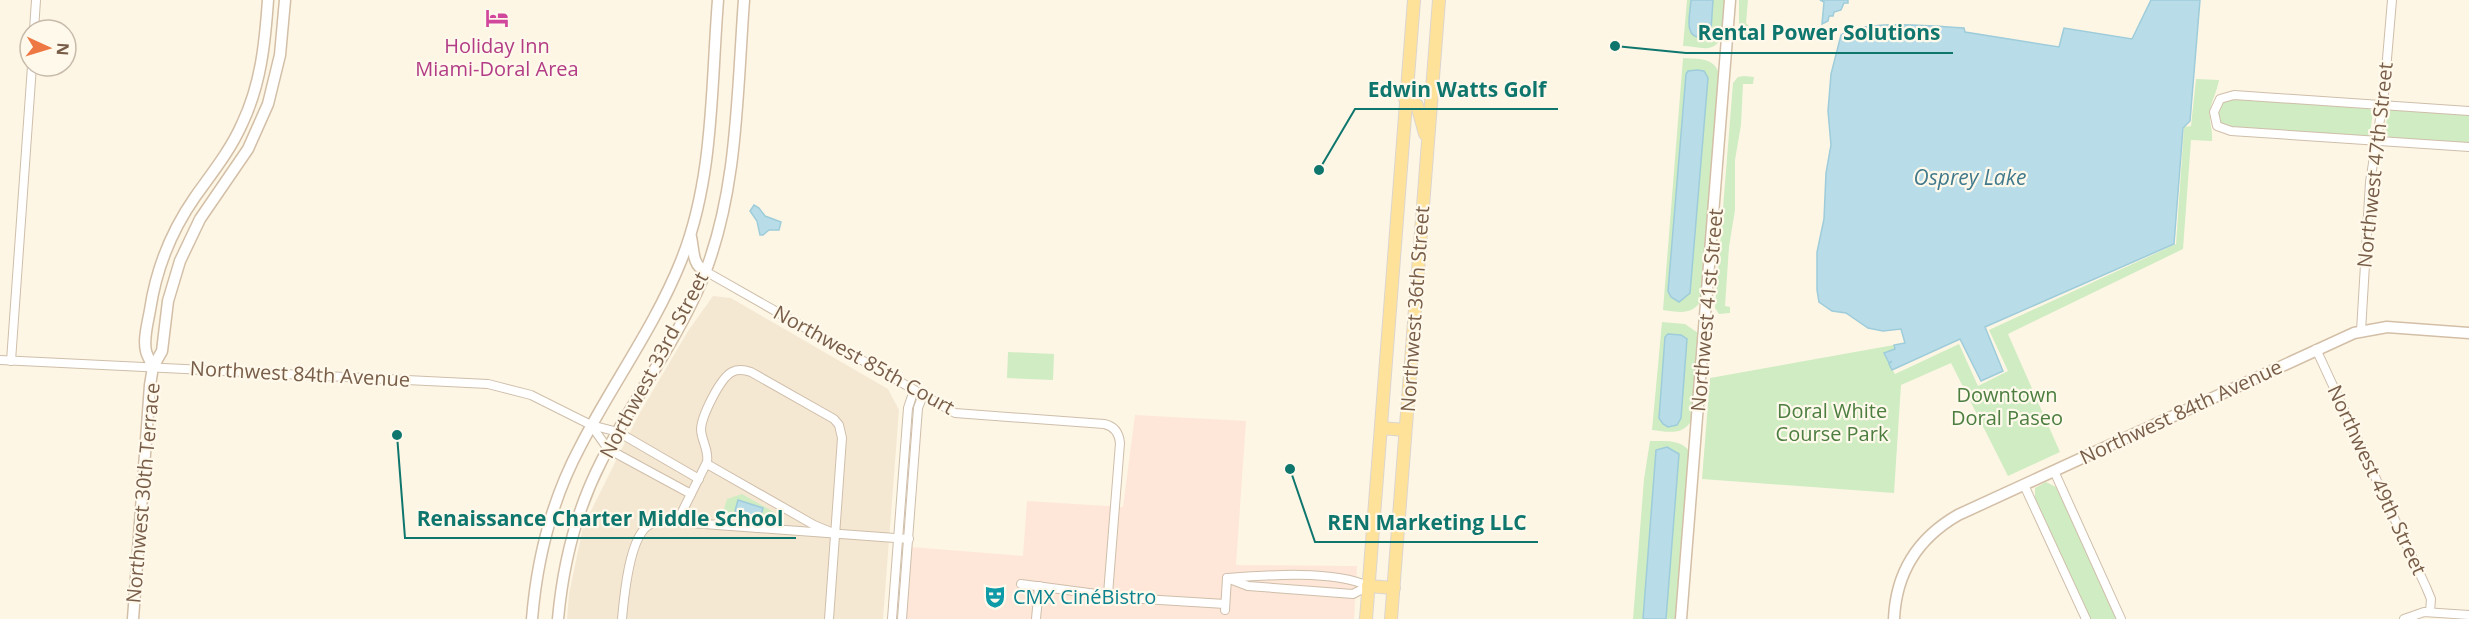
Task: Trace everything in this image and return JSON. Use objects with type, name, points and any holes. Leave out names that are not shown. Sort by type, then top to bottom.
[{"type":"main road","name":"Northwest 36th Street","points":[[1366,619],[1413,0]]},
{"type":"main road","name":"Northwest 36th Street","points":[[1391,619],[1439,0]]},
{"type":"main road","points":[[1405,99],[1417,105],[1428,141]]},
{"type":"main road","points":[[1380,428],[1406,430]]},
{"type":"main road","points":[[1368,586],[1394,588]]},
{"type":"street","points":[[35,18],[36,0]]},
{"type":"street","name":"Northwest 30th Terrace","points":[[153,367],[146,351],[151,302],[164,256],[186,211],[225,156],[249,110],[262,61],[268,0]]},
{"type":"street","name":"Northwest 30th Terrace","points":[[133,619],[153,367],[162,351],[171,285],[200,219],[240,164],[262,120],[279,63],[285,0]]},
{"type":"street","name":"Northwest 33rd Street","points":[[532,619],[538,571],[549,522],[570,467],[591,426],[661,306],[679,267],[690,234],[705,163],[718,0]]},
{"type":"street","name":"Northwest 33rd Street","points":[[558,619],[564,572],[576,524],[591,482],[689,308],[705,272],[719,230],[727,193],[744,0]]},
{"type":"street","name":"Northwest 41st Street","points":[[1681,619],[1730,0]]},
{"type":"street","name":"Northwest 47th Street","points":[[2361,330],[2367,213],[2382,104],[2392,0]]},
{"type":"street","points":[[10,361],[31,78]]},
{"type":"street","points":[[2469,111],[2234,95],[2220,99],[2214,112],[2217,126],[2225,130],[2469,147]]},
{"type":"street","points":[[186,211],[200,219]]},
{"type":"street","points":[[690,234],[696,261],[700,269],[705,272]]},
{"type":"street","name":"Northwest 85th Court","points":[[705,272],[955,413],[1104,424],[1115,430],[1120,443],[1108,594]]},
{"type":"street","name":"Northwest 84th Avenue","points":[[1894,619],[1898,586],[1913,554],[1937,528],[1958,515],[2361,330],[2387,327],[2469,333]]},
{"type":"street","name":"Northwest 49th Street","points":[[2316,350],[2426,587],[2431,599],[2430,612]]},
{"type":"street","name":"Northwest 84th Avenue","points":[[0,360],[488,384],[531,395],[591,426],[618,432],[699,479]]},
{"type":"street","points":[[677,522],[707,465],[708,453],[701,430],[704,414],[727,376],[734,371],[751,372],[829,416],[840,428],[842,442],[829,619]]},
{"type":"street","points":[[892,619],[908,408],[914,390]]},
{"type":"street","points":[[902,619],[918,408],[923,395]]},
{"type":"street","name":"Northwest 84th Avenue","points":[[591,426],[608,449],[691,494]]},
{"type":"street","points":[[707,465],[814,525],[835,533]]},
{"type":"street","points":[[2054,471],[2121,619]]},
{"type":"street","points":[[2024,485],[2086,619]]},
{"type":"street","points":[[622,619],[628,575],[640,535],[647,526],[654,522],[909,539]]},
{"type":"street","points":[[1227,578],[1310,576],[1354,579],[1368,586]]},
{"type":"street","points":[[1309,591],[1310,576]]},
{"type":"street","points":[[1021,585],[1225,607],[1227,578]]},
{"type":"street","points":[[1227,578],[1248,586],[1353,594],[1368,586]]},
{"type":"street","points":[[1036,619],[1039,586]]},
{"type":"street","points":[[2404,619],[2420,612],[2469,615]]},
{"type":"shaded area","points":[[713,296],[731,298],[888,389],[899,410],[883,619],[567,619],[569,594],[583,527],[638,416],[688,331]]},
{"type":"shaded area","points":[[1135,415],[1246,421],[1236,565],[1357,566],[1354,619],[906,619],[911,547],[1023,556],[1027,501],[1123,507]]},
{"type":"green space","points":[[1687,0],[1691,0],[1689,31],[1711,30],[1713,0],[1724,0],[1722,36],[1714,46],[1705,48],[1683,46]]},
{"type":"green space","points":[[1739,0],[1748,0],[1746,23],[1751,29],[1759,32],[1758,38],[1745,38],[1739,33]]},
{"type":"green space","points":[[1683,58],[1699,59],[1714,64],[1719,74],[1702,299],[1694,308],[1685,312],[1663,310]],"holes":[[[1688,71],[1668,291],[1686,75]]]},
{"type":"green space","points":[[1738,77],[1754,77],[1753,84],[1743,84],[1741,125],[1735,160],[1735,210],[1729,247],[1725,306],[1730,307],[1730,313],[1719,314],[1715,308],[1733,83]]},
{"type":"green space","name":"Doral White Course Park","points":[[2196,79],[2219,80],[2210,112],[2212,141],[2191,140],[2183,249],[2008,334],[2060,452],[2008,476],[1951,363],[1901,385],[1894,493],[1702,479],[1710,378],[1894,345],[1895,349],[1884,353],[1892,361],[1889,364],[1895,374],[1959,344],[1978,386],[2008,371],[1989,330],[2176,244],[2184,127],[2191,126]]},
{"type":"green space","points":[[2225,99],[2368,108],[2373,112],[2370,134],[2367,137],[2226,127],[2219,122],[2217,109]]},
{"type":"green space","points":[[2392,109],[2469,115],[2469,144],[2390,138],[2386,126],[2388,113]]},
{"type":"green space","points":[[1662,322],[1685,324],[1698,333],[1700,341],[1693,418],[1685,428],[1676,432],[1652,430]]},
{"type":"green space","points":[[1008,352],[1054,354],[1053,380],[1007,378]]},
{"type":"green space","points":[[1650,441],[1682,444],[1689,451],[1678,619],[1666,619],[1678,454],[1656,451],[1643,619],[1633,619],[1644,479]]},
{"type":"green space","name":"Downtown Doral Paseo","points":[[2046,482],[2056,487],[2117,619],[2090,619],[2035,499],[2035,488]]},
{"type":"green space","points":[[742,494],[779,515],[777,521],[735,518],[724,509],[727,499]]},
{"type":"water","points":[[1691,0],[1713,0],[1711,30],[1706,37],[1698,37],[1690,31]]},
{"type":"water","points":[[1820,0],[1848,0],[1848,3],[1844,3],[1841,10],[1834,12],[1833,16],[1829,16],[1828,21],[1822,24],[1824,2]]},
{"type":"water","name":"Osprey Lake","points":[[2151,0],[2200,0],[2190,121],[2183,128],[2174,244],[1985,327],[2003,371],[1981,381],[1960,339],[1892,370],[1889,364],[1892,361],[1889,363],[1884,353],[1895,349],[1894,345],[1905,343],[1901,329],[1883,331],[1868,328],[1846,313],[1832,311],[1819,302],[1817,290],[1817,252],[1824,219],[1826,173],[1831,145],[1828,111],[1831,74],[1841,35],[1865,27],[1900,25],[1964,28],[1965,32],[2059,47],[2064,28],[2132,39]]},
{"type":"water","points":[[1688,71],[1704,71],[1708,78],[1690,293],[1679,302],[1671,297],[1668,291],[1686,74]]},
{"type":"water","points":[[754,205],[765,216],[781,222],[779,230],[769,230],[760,235],[757,221],[750,211]]},
{"type":"water","points":[[1668,334],[1681,335],[1687,339],[1681,418],[1677,425],[1668,427],[1659,418],[1665,337]]},
{"type":"water","points":[[1667,447],[1679,454],[1666,619],[1643,619],[1656,450]]},
{"type":"water","points":[[738,500],[763,508],[760,519],[735,511]]},
{"type":"place","name":"Holiday Inn Miami-Doral Area","points":[[497,18]]},
{"type":"place","name":"Rental Power Solutions","points":[[1615,46]]},
{"type":"place","name":"Edwin Watts Golf","points":[[1319,170]]},
{"type":"place","name":"Renaissance Charter Middle School","points":[[397,435]]},
{"type":"place","name":"REN Marketing LLC","points":[[1290,469]]},
{"type":"place","name":"CMX CinéBistro","points":[[995,597]]}]
